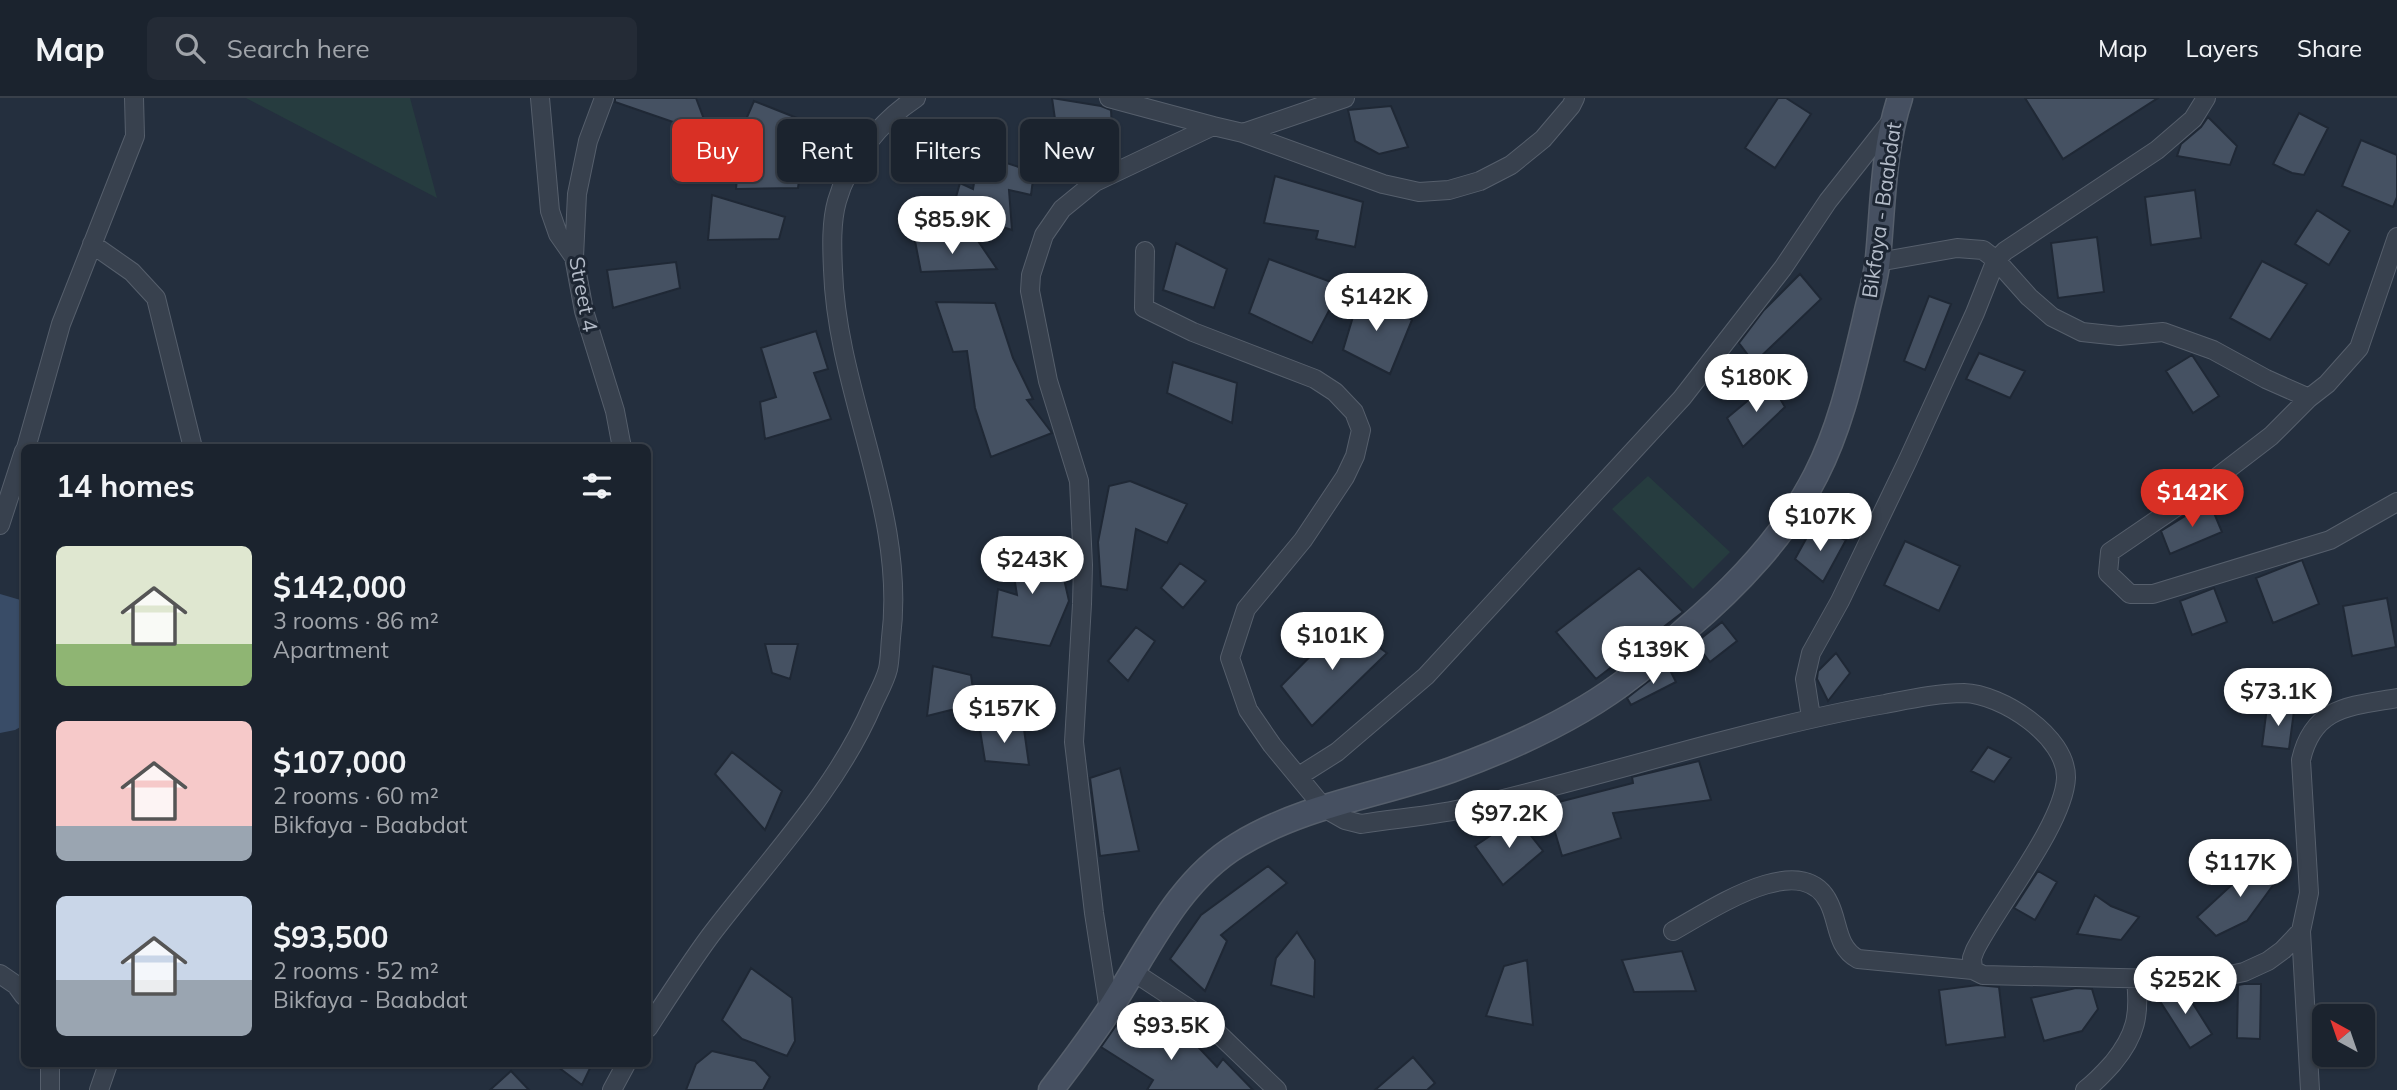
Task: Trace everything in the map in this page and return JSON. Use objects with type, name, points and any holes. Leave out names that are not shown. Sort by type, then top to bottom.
[{"type":"main road","name":"Bikfaya - Baabdat","points":[[1051,1090],[1109,1010],[1155,934],[1188,889],[1238,845],[1281,824],[1324,808],[1450,770],[1559,723],[1632,676],[1712,608],[1752,566],[1788,521],[1815,477],[1842,413],[1878,262],[1880,218],[1896,109]]},
{"type":"street","points":[[27,444],[61,324],[135,136],[134,98]]},
{"type":"street","points":[[540,98],[550,211],[558,234],[573,257]]},
{"type":"street","name":"Street 4","points":[[604,98],[589,142],[577,194],[573,257],[584,311],[615,411],[621,444]]},
{"type":"street","points":[[651,1024],[711,935],[838,769],[864,724],[887,670],[894,617],[891,554],[873,463],[842,349],[834,292],[832,248],[837,202],[851,169],[872,138],[916,98]]},
{"type":"street","points":[[1109,98],[1243,133],[1383,184],[1419,192],[1449,190],[1480,181],[1511,165],[1543,139],[1576,98]]},
{"type":"street","points":[[1243,133],[1345,98]]},
{"type":"street","points":[[1811,717],[1805,679],[1811,653],[1840,601],[1907,461],[1975,313],[1996,260],[2005,251],[2157,150],[2193,119],[2206,98]]},
{"type":"street","points":[[1299,776],[1337,752],[1426,676],[1682,398],[1783,268],[1828,201],[1896,109]]},
{"type":"street","points":[[1109,1010],[1094,913],[1074,742],[1083,565],[1079,481],[1048,381],[1030,292],[1031,275],[1044,235],[1062,209],[1079,194],[1121,168],[1213,126]]},
{"type":"street","points":[[2397,237],[2372,317],[2359,348],[2327,384],[2309,398],[2272,436],[2199,492],[2110,552],[2108,573],[2130,594],[2153,594],[2330,540],[2397,502]]},
{"type":"street","points":[[92,244],[132,272],[156,298],[192,444]]},
{"type":"street","points":[[1878,262],[1957,248],[1983,250],[2052,317],[2082,332],[2119,336],[2163,332],[2213,350],[2266,379],[2309,398]]},
{"type":"street","points":[[1145,251],[1144,308],[1194,332],[1315,379],[1346,402],[1359,422],[1361,430],[1357,448],[1345,477],[1303,540],[1246,609],[1230,658],[1248,710],[1272,745],[1324,808],[1345,820],[1361,824],[1468,808],[1811,717],[1913,699],[1966,693],[1989,698],[2023,715],[2044,734],[2060,756],[2066,777],[2059,804],[2046,832],[1984,932],[1972,958],[1973,970]]},
{"type":"street","points":[[0,525],[21,462]]},
{"type":"street","points":[[2310,1090],[2301,931],[2309,893],[2301,779],[2304,744],[2322,718],[2333,712],[2397,698]]},
{"type":"street","points":[[1672,932],[1732,898],[1767,884],[1795,880],[1810,881],[1829,903],[1844,948],[1857,959],[1973,970],[1983,975],[2206,980],[2244,972],[2268,961],[2301,931]]},
{"type":"street","points":[[1132,971],[1199,1015],[1277,1090]]},
{"type":"street","points":[[0,974],[21,992]]},
{"type":"street","points":[[2085,1090],[2096,1083],[2127,1045],[2135,1026],[2139,1002],[2136,980]]},
{"type":"street","points":[[50,1067],[50,1090]]},
{"type":"street","points":[[99,1090],[107,1067]]},
{"type":"street","points":[[612,1090],[624,1067]]},
{"type":"green space","points":[[246,98],[410,98],[437,198]]},
{"type":"green space","points":[[1648,476],[1730,552],[1693,589],[1612,509]]},
{"type":"water","points":[[0,594],[21,600],[21,727],[0,733]]},
{"type":"building","points":[[615,98],[696,98],[704,119],[672,119],[672,122],[615,102]]},
{"type":"building","points":[[1052,98],[1111,110],[1112,119],[1055,119]]},
{"type":"building","points":[[1778,98],[1786,98],[1811,114],[1775,168],[1745,148]]},
{"type":"building","points":[[2025,98],[2158,98],[2063,159]]},
{"type":"building","points":[[754,101],[799,119],[777,119],[777,182],[799,182],[798,188],[736,189],[737,182],[763,182],[763,119],[746,119]]},
{"type":"building","points":[[1391,106],[1408,147],[1379,154],[1355,141],[1348,110]]},
{"type":"building","points":[[2299,113],[2328,128],[2304,175],[2292,173],[2273,164]]},
{"type":"building","points":[[2208,117],[2237,146],[2230,165],[2177,156],[2181,144],[2201,127]]},
{"type":"building","points":[[2361,140],[2397,155],[2397,197],[2393,207],[2342,186]]},
{"type":"building","points":[[1006,163],[1020,167],[1020,182],[1033,182],[1031,195],[1009,190],[1012,230],[952,211],[960,183],[973,189],[974,182],[1006,182]]},
{"type":"building","points":[[1275,176],[1363,202],[1355,247],[1316,239],[1318,231],[1264,223]]},
{"type":"building","points":[[2195,190],[2201,238],[2151,245],[2145,197]]},
{"type":"building","points":[[712,195],[785,217],[779,239],[708,240]]},
{"type":"building","points":[[2317,210],[2350,231],[2329,265],[2295,244]]},
{"type":"building","points":[[2097,237],[2104,292],[2058,298],[2051,243]]},
{"type":"building","points":[[915,241],[978,241],[997,269],[921,272]]},
{"type":"building","points":[[1176,243],[1227,269],[1214,308],[1163,290]]},
{"type":"building","points":[[1269,259],[1342,286],[1312,343],[1249,313]]},
{"type":"building","points":[[2262,261],[2307,284],[2270,340],[2230,318]]},
{"type":"building","points":[[676,262],[680,288],[613,308],[607,270]]},
{"type":"building","points":[[1800,274],[1821,299],[1754,363],[1739,343],[1764,310]]},
{"type":"building","points":[[1361,290],[1412,320],[1390,374],[1343,350]]},
{"type":"building","points":[[1929,296],[1951,304],[1925,370],[1904,361]]},
{"type":"building","points":[[936,302],[995,303],[1013,358],[1033,399],[1027,400],[1052,433],[991,457],[975,408],[967,351],[953,352]]},
{"type":"building","points":[[816,331],[828,369],[814,373],[831,419],[765,439],[760,402],[776,397],[761,348]]},
{"type":"building","points":[[1979,353],[2025,371],[2010,398],[1966,379]]},
{"type":"building","points":[[2192,355],[2219,396],[2193,413],[2166,371]]},
{"type":"building","points":[[1173,362],[1237,383],[1232,423],[1167,393]]},
{"type":"building","points":[[1770,382],[1785,407],[1743,447],[1727,418]]},
{"type":"building","points":[[1130,481],[1187,504],[1167,543],[1136,529],[1127,590],[1101,586],[1098,542],[1109,486]]},
{"type":"building","points":[[2209,501],[2222,532],[2170,554],[2161,531]]},
{"type":"building","points":[[1812,528],[1846,540],[1823,582],[1795,559]]},
{"type":"building","points":[[1008,538],[1057,548],[1069,601],[1050,646],[992,637],[998,589],[1017,595]]},
{"type":"building","points":[[1905,541],[1960,566],[1939,611],[1884,585]]},
{"type":"building","points":[[2302,560],[2319,604],[2273,623],[2256,578]]},
{"type":"building","points":[[1180,563],[1206,581],[1183,608],[1161,588]]},
{"type":"building","points":[[1639,568],[1683,612],[1596,679],[1556,632]]},
{"type":"building","points":[[2214,588],[2227,622],[2192,635],[2180,601]]},
{"type":"building","points":[[2387,598],[2396,647],[2352,656],[2343,606]]},
{"type":"building","points":[[1344,622],[1387,653],[1312,726],[1281,686]]},
{"type":"building","points":[[1722,622],[1737,641],[1710,662],[1695,643]]},
{"type":"building","points":[[1136,627],[1155,641],[1128,681],[1108,661]]},
{"type":"building","points":[[765,644],[798,644],[790,679],[772,673]]},
{"type":"building","points":[[1836,653],[1850,673],[1828,701],[1817,679],[1818,671]]},
{"type":"building","points":[[933,666],[971,675],[975,704],[927,716]]},
{"type":"building","points":[[1668,666],[1676,682],[1631,705],[1627,698]]},
{"type":"building","points":[[2267,707],[2294,711],[2289,749],[2262,746]]},
{"type":"building","points":[[979,724],[1024,729],[1029,765],[985,761]]},
{"type":"building","points":[[1988,747],[2011,758],[1994,782],[1971,771]]},
{"type":"building","points":[[732,752],[782,791],[765,830],[715,774]]},
{"type":"building","points":[[1699,761],[1711,800],[1613,813],[1621,838],[1562,856],[1547,805],[1633,783],[1632,777]]},
{"type":"building","points":[[1120,768],[1139,851],[1100,856],[1090,778]]},
{"type":"building","points":[[1517,818],[1543,851],[1503,885],[1475,846]]},
{"type":"building","points":[[2262,857],[2279,877],[2247,921],[2216,936],[2197,917]]},
{"type":"building","points":[[1268,866],[1287,883],[1221,935],[1227,941],[1205,991],[1170,959],[1201,915]]},
{"type":"building","points":[[2038,871],[2057,882],[2035,920],[2014,908]]},
{"type":"building","points":[[2095,895],[2111,906],[2139,917],[2121,940],[2077,934]]},
{"type":"building","points":[[1297,932],[1315,960],[1314,997],[1271,985],[1276,958]]},
{"type":"building","points":[[1682,951],[1696,991],[1634,992],[1622,960]]},
{"type":"building","points":[[1527,960],[1533,1025],[1486,1016],[1504,966]]},
{"type":"building","points":[[751,968],[792,998],[795,1041],[787,1056],[742,1039],[722,1020]]},
{"type":"building","points":[[2261,984],[2260,1039],[2237,1038],[2238,985]]},
{"type":"building","points":[[1978,985],[1999,987],[2005,1037],[1946,1045],[1939,990]]},
{"type":"building","points":[[2076,988],[2092,989],[2098,1009],[2082,1031],[2044,1041],[2031,998]]},
{"type":"building","points":[[2164,990],[2185,991],[2212,1034],[2190,1048],[2156,995]]},
{"type":"building","points":[[1122,1017],[1173,1049],[1184,1032],[1217,1067],[1223,1059],[1253,1090],[1147,1090],[1153,1080],[1101,1047]]},
{"type":"building","points":[[712,1051],[755,1061],[770,1077],[763,1090],[686,1090],[696,1064]]},
{"type":"building","points":[[1413,1057],[1435,1083],[1427,1090],[1375,1090]]},
{"type":"building","points":[[558,1067],[591,1067],[582,1085]]},
{"type":"building","points":[[511,1071],[529,1090],[490,1090]]}]
